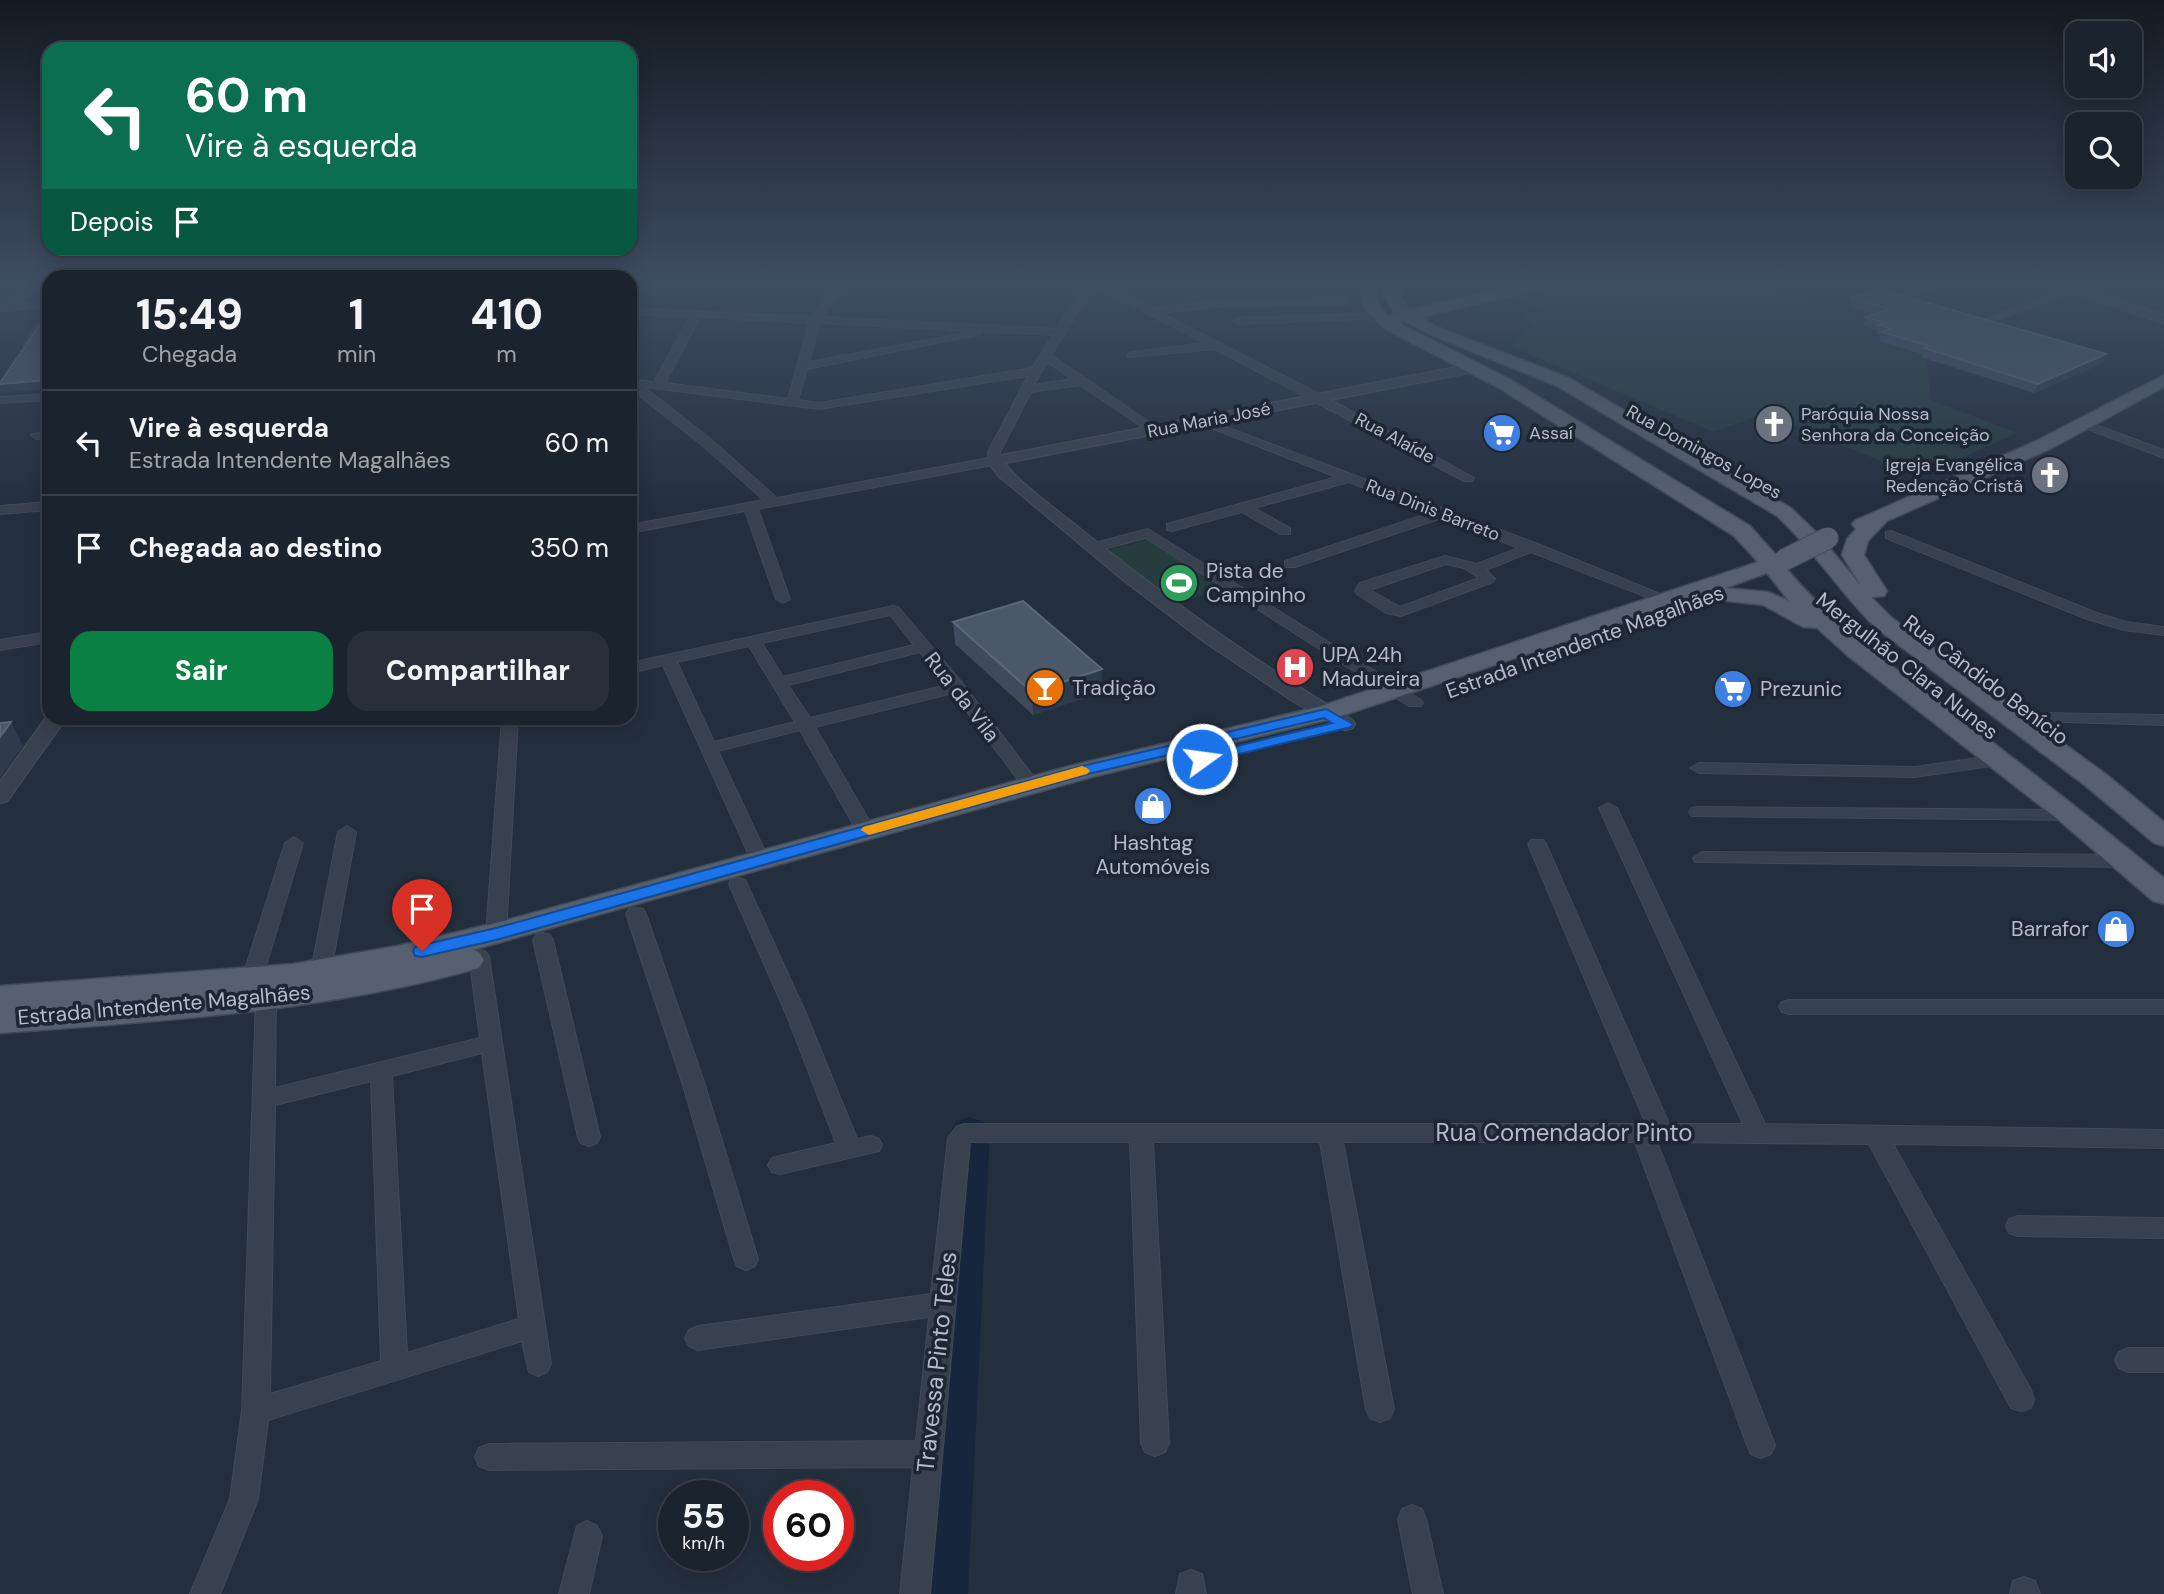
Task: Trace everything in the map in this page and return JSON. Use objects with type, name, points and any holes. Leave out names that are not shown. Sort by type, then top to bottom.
[{"type":"main road","name":"Rua Domingos Lopes","points":[[1460,358],[1730,523],[1778,563]]},
{"type":"main road","name":"Mergulhão Clara Nunes","points":[[1475,358],[1756,528],[1782,551],[1814,595],[2082,804],[2147,860],[2164,879]]},
{"type":"main road","name":"Mergulhão Clara Nunes","points":[[1500,358],[1563,382],[1784,512],[1806,530],[1877,617],[1926,657],[2097,781],[2164,837]]},
{"type":"main road","name":"Rua Domingos Lopes","points":[[1529,358],[1572,377],[1817,515],[1829,538]]},
{"type":"main road","points":[[2164,380],[1886,526],[1829,538],[1778,563],[1801,601],[1857,651],[2070,816],[2164,894]]},
{"type":"main road","name":"Rua Cândido Benício","points":[[1886,526],[1858,539],[1853,555],[1875,590],[1902,619],[2038,718],[2128,788],[2164,831]]},
{"type":"main road","name":"Estrada Intendente Magalhães","points":[[0,1021],[208,1006],[321,971],[543,940],[1152,771],[1406,697],[1515,669],[1768,575],[1778,563]]},
{"type":"main road","name":"Estrada Intendente Magalhães","points":[[1406,697],[1665,599],[1778,563]]},
{"type":"main road","points":[[1719,594],[1760,597],[1782,605],[1857,651]]},
{"type":"main road","name":"Estrada Intendente Magalhães","points":[[0,998],[259,989],[382,980],[760,860],[1031,785],[1336,718]]},
{"type":"street","points":[[658,385],[673,358]]},
{"type":"street","points":[[792,403],[803,358]]},
{"type":"street","points":[[800,367],[847,358]]},
{"type":"street","points":[[1044,358],[995,454],[1004,473],[1092,548],[1179,616],[1336,718]]},
{"type":"street","points":[[1049,358],[1155,431]]},
{"type":"street","name":"Rua Alaíde","points":[[1244,358],[1468,478]]},
{"type":"street","name":"Rua Maria José","points":[[637,528],[995,454],[1027,455],[1473,368]]},
{"type":"street","points":[[637,382],[792,403],[830,405],[1037,371]]},
{"type":"street","points":[[1028,389],[1083,381]]},
{"type":"street","points":[[637,387],[705,441],[773,501]]},
{"type":"street","points":[[0,400],[42,397]]},
{"type":"street","name":"Rua Dinis Barreto","points":[[1202,421],[1665,599]]},
{"type":"street","points":[[2084,424],[2164,454]]},
{"type":"street","points":[[1172,527],[1348,478]]},
{"type":"street","points":[[750,506],[783,599]]},
{"type":"street","points":[[0,510],[42,507]]},
{"type":"street","points":[[1243,507],[1285,531]]},
{"type":"street","points":[[1290,564],[1441,514]]},
{"type":"street","points":[[1886,526],[2092,616],[2124,626],[2164,631]]},
{"type":"street","points":[[1092,548],[1148,533],[1406,697]]},
{"type":"street","points":[[1475,569],[1486,577],[1486,581],[1401,612],[1391,610],[1362,591],[1365,586],[1446,560],[1458,560],[1475,569],[1533,547]]},
{"type":"street","name":"Rua da Vila","points":[[753,641],[893,610],[957,687],[1031,785]]},
{"type":"street","points":[[0,645],[42,638]]},
{"type":"street","points":[[637,667],[753,641],[805,724],[866,831]]},
{"type":"street","points":[[780,682],[923,647]]},
{"type":"street","points":[[668,660],[760,860]]},
{"type":"street","points":[[709,748],[957,687]]},
{"type":"street","points":[[2038,718],[2164,720]]},
{"type":"street","points":[[0,797],[51,725]]},
{"type":"street","points":[[509,725],[487,946],[491,1043],[538,1364]]},
{"type":"street","points":[[1699,768],[1915,772],[1998,760]]},
{"type":"street","points":[[1608,808],[1758,1133]]},
{"type":"street","points":[[1698,812],[2070,816]]},
{"type":"street","points":[[321,971],[347,832]]},
{"type":"street","points":[[205,1594],[229,1542],[244,1499],[256,1411],[262,1100],[259,989],[294,843]]},
{"type":"street","points":[[1537,844],[1652,1134],[1760,1445]]},
{"type":"street","points":[[1702,858],[2126,861]]},
{"type":"street","points":[[738,884],[797,1016],[861,1147],[780,1165]]},
{"type":"street","points":[[636,914],[693,1082],[747,1259]]},
{"type":"street","points":[[543,940],[589,1137]]},
{"type":"street","points":[[1789,1007],[2164,1007]]},
{"type":"street","points":[[262,1100],[491,1043]]},
{"type":"street","points":[[381,1070],[395,1370]]},
{"type":"street","points":[[1141,1132],[1155,1443]]},
{"type":"street","name":"Rua Comendador Pinto","points":[[964,1133],[1758,1133],[2164,1139]]},
{"type":"street","name":"Travessa Pinto Teles","points":[[915,1594],[959,1138],[964,1133]]},
{"type":"street","points":[[1331,1133],[1380,1409]]},
{"type":"street","points":[[1876,1135],[2021,1399]]},
{"type":"street","points":[[2018,1226],[2164,1228]]},
{"type":"street","points":[[698,1338],[943,1304]]},
{"type":"street","points":[[256,1411],[531,1328]]},
{"type":"street","points":[[2128,1360],[2164,1360]]},
{"type":"street","points":[[489,1457],[928,1454]]},
{"type":"street","points":[[1412,1519],[1428,1594]]},
{"type":"street","points":[[574,1594],[587,1536]]},
{"type":"green space","points":[[1539,358],[1926,358],[1931,400],[2017,433],[1919,477],[1765,413],[1714,432]]},
{"type":"green space","points":[[1152,539],[1227,587],[1176,604],[1104,551]]},
{"type":"building","points":[[17,358],[42,358],[42,380],[0,382]]},
{"type":"building","points":[[1957,358],[2096,358],[2038,384]]},
{"type":"building","points":[[1023,601],[1102,669],[1032,692],[953,622]]},
{"type":"building","points":[[11,722],[0,737],[0,723]]},
{"type":"waterway","points":[[939,1594],[970,1133]]},
{"type":"slow traffic","points":[[869,830],[1082,771]]},
{"type":"place","name":"Paróquia Nossa Senhora da Conceição","points":[[1774,424]]},
{"type":"place","name":"Assaí","points":[[1502,433]]},
{"type":"place","name":"Igreja Evangélica Redenção Cristã","points":[[2050,475]]},
{"type":"place","name":"Pista de Campinho","points":[[1179,583]]},
{"type":"place","name":"UPA 24h Madureira","points":[[1295,667]]},
{"type":"place","name":"Tradição","points":[[1045,688]]},
{"type":"place","name":"Prezunic","points":[[1733,689]]},
{"type":"place","name":"Hashtag Automóveis","points":[[1153,806]]},
{"type":"place","name":"Barrafor","points":[[2116,929]]},
{"type":"route","points":[[422,951],[496,934],[1084,771],[1326,713],[1345,724],[1202,759]]}]
